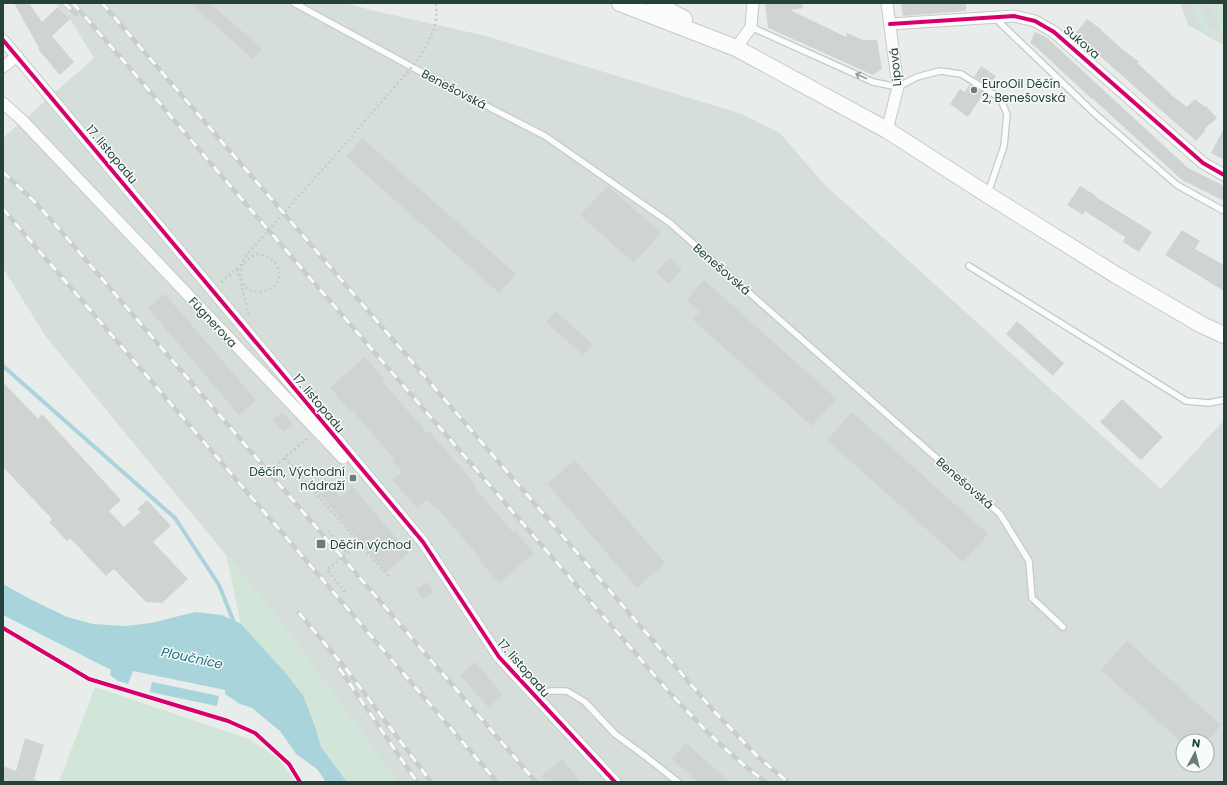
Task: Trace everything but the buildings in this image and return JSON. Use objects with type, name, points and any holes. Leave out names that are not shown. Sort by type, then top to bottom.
[{"type":"main road","points":[[620,3],[736,48]]},
{"type":"main road","points":[[655,3],[888,130],[1116,275],[1202,325],[1224,335]]},
{"type":"street","points":[[736,48],[751,27],[752,3]]},
{"type":"street","name":"Lipová","points":[[887,3],[898,87],[888,130]]},
{"type":"street","name":"Sukova","points":[[890,24],[1014,16],[1035,21],[1054,32],[1203,163],[1224,175]]},
{"type":"street","name":"17. listopadu","points":[[3,40],[423,542],[499,657],[615,782]]},
{"type":"street","points":[[3,67],[16,56]]},
{"type":"street","name":"Fügnerova","points":[[3,103],[22,120],[423,542]]},
{"type":"lane","name":"Benešovská","points":[[294,3],[434,79],[545,136],[670,223],[1000,514],[1029,561],[1032,598],[1063,627]]},
{"type":"lane","points":[[995,17],[1094,113],[1177,185],[1224,211]]},
{"type":"lane","points":[[751,27],[873,82],[898,87],[917,77],[940,71],[961,74],[1000,98],[1007,114],[1004,146],[988,195]]},
{"type":"lane","points":[[969,266],[1186,401],[1209,403],[1224,400]]},
{"type":"lane","points":[[537,698],[550,692],[567,691],[586,702],[615,734],[678,782]]},
{"type":"path","points":[[213,291],[237,268],[251,257],[257,254],[268,257],[275,262],[279,274],[274,286],[270,290],[264,292],[253,291],[243,284],[240,272],[244,258],[339,151],[427,47],[436,23],[436,3]]},
{"type":"path","points":[[237,268],[250,321]]},
{"type":"path","points":[[275,466],[317,431]]},
{"type":"path","points":[[285,458],[388,577]]},
{"type":"path","points":[[313,490],[346,461]]},
{"type":"path","points":[[328,531],[347,553]]},
{"type":"path","points":[[345,592],[327,570],[359,543]]},
{"type":"shaded area","points":[[55,3],[346,3],[486,36],[739,113],[780,133],[824,184],[1161,489],[1224,420],[1224,782],[397,782],[278,618],[46,337],[3,268],[3,138],[94,58],[70,19]]},
{"type":"shaded area","points":[[1180,3],[1224,3],[1224,45],[1188,25]]},
{"type":"green space","points":[[1195,3],[1201,3],[1202,14],[1206,24],[1218,34],[1224,36],[1224,42],[1218,40],[1202,28],[1195,10]]},
{"type":"green space","points":[[1209,3],[1224,3],[1224,34],[1222,33]]},
{"type":"green space","points":[[226,555],[278,618],[397,782],[347,782],[321,747],[303,695],[283,670],[241,624]]},
{"type":"green space","points":[[95,687],[249,739],[279,759],[296,782],[59,782]]},
{"type":"water","name":"Ploučnice","points":[[3,584],[67,617],[93,624],[126,626],[151,623],[195,612],[222,615],[241,624],[283,670],[303,695],[321,747],[347,782],[326,782],[317,769],[296,754],[280,731],[252,708],[240,704],[225,694],[225,690],[133,671],[128,684],[118,681],[110,675],[111,670],[3,615]]},
{"type":"water","points":[[152,682],[219,696],[217,706],[150,692]]},
{"type":"waterway","points":[[3,366],[175,518],[219,585],[235,625]]},
{"type":"railway","points":[[64,3],[76,14]]},
{"type":"railway","points":[[73,3],[669,692],[727,751],[766,782]]},
{"type":"railway","points":[[102,3],[713,710],[758,757],[788,782]]},
{"type":"railway","points":[[3,172],[36,203],[53,222],[536,782]]},
{"type":"railway","points":[[3,209],[497,782]]},
{"type":"railway","points":[[299,613],[347,670],[431,782]]},
{"type":"railway","points":[[339,668],[417,782]]},
{"type":"cycle path","points":[[890,24],[1014,16],[1035,21],[1054,32],[1203,163],[1224,175]]},
{"type":"cycle path","points":[[3,40],[423,542],[499,657],[615,782]]},
{"type":"cycle path","points":[[3,628],[89,679],[228,721],[255,733],[289,764],[300,782]]},
{"type":"place","name":"EuroOil Děčín 2, Benešovská","points":[[974,90]]},
{"type":"place","name":"Děčín, Východní nádraží","points":[[353,478]]},
{"type":"place","name":"Děčín východ","points":[[321,544]]}]
